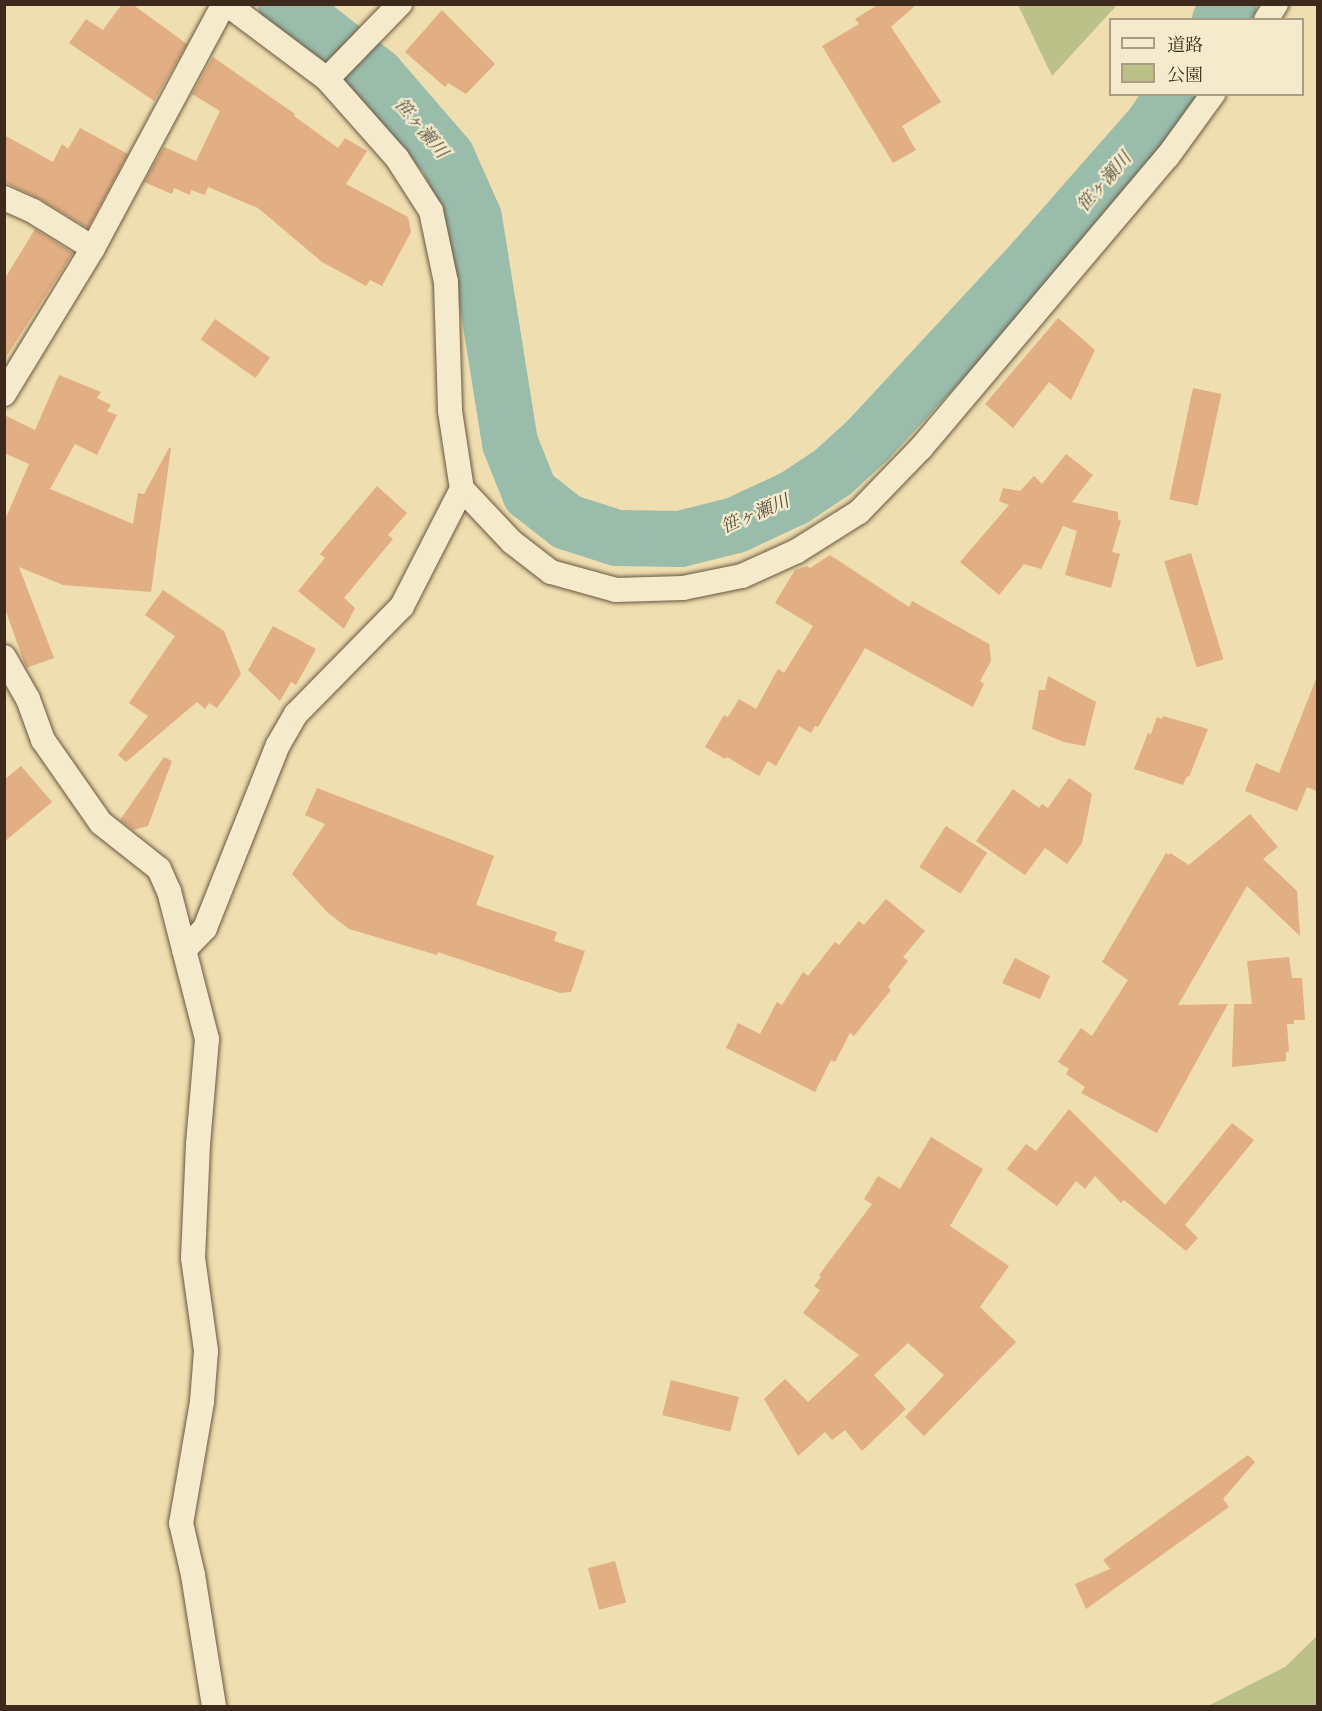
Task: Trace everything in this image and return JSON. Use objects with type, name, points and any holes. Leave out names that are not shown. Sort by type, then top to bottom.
[{"type":"street","points":[[4,394],[93,248],[225,4],[331,74],[397,158],[431,211],[446,282],[450,411],[462,489],[512,542],[551,572],[616,591],[683,588],[742,576],[797,550],[859,512],[921,448],[1168,156],[1212,96]]},
{"type":"street","points":[[331,74],[400,4]]},
{"type":"street","points":[[1267,18],[1276,4]]},
{"type":"street","points":[[4,198],[33,211],[93,248]]},
{"type":"street","points":[[184,950],[205,928],[278,745],[296,714],[402,606],[462,489]]},
{"type":"street","points":[[4,657],[28,699],[43,740],[101,823],[159,869],[169,891],[207,1039],[198,1144],[193,1258],[206,1351],[202,1402],[181,1523],[193,1575],[214,1707]]},
{"type":"green space","points":[[1018,5],[1117,5],[1052,76]]},
{"type":"green space","points":[[1317,1636],[1317,1706],[1208,1706],[1285,1667]]},
{"type":"building","points":[[122,4],[132,4],[187,44],[154,101],[69,43],[86,19],[103,30]]},
{"type":"building","points":[[879,4],[917,4],[891,27],[941,102],[902,126],[916,150],[893,163],[822,46],[859,24],[855,19]]},
{"type":"building","points":[[442,10],[495,64],[466,94],[448,83],[445,87],[405,52]]},
{"type":"building","points":[[213,57],[295,114],[294,116],[338,148],[345,138],[367,151],[346,184],[408,217],[411,232],[382,286],[370,280],[366,286],[322,262],[258,208],[208,187],[205,195],[191,190],[190,195],[174,188],[172,194],[144,182],[164,147],[196,161],[220,111],[192,94]]},
{"type":"building","points":[[80,128],[128,154],[88,228],[40,199],[4,182],[4,135],[53,162],[62,144],[68,149]]},
{"type":"building","points":[[35,229],[73,253],[4,360],[4,280]]},
{"type":"building","points":[[1058,318],[1095,350],[1071,400],[1049,382],[1013,428],[985,404]]},
{"type":"building","points":[[215,319],[270,357],[256,378],[201,339]]},
{"type":"building","points":[[59,375],[101,392],[97,398],[111,405],[107,411],[117,415],[97,455],[75,444],[50,489],[133,524],[138,493],[144,494],[171,448],[151,592],[63,585],[19,567],[54,658],[26,668],[4,606],[4,522],[29,464],[4,453],[4,415],[35,430]]},
{"type":"building","points":[[1193,388],[1221,394],[1198,506],[1169,500]]},
{"type":"building","points":[[1066,454],[1093,475],[1072,502],[1118,512],[1118,519],[1121,521],[1112,552],[1120,554],[1111,588],[1065,575],[1077,531],[1063,526],[1041,569],[1024,564],[999,595],[960,562],[1009,505],[999,501],[1003,488],[1020,491],[1034,476],[1042,484]]},
{"type":"building","points":[[377,486],[407,513],[388,535],[393,539],[344,598],[355,608],[344,629],[298,591],[325,558],[320,554]]},
{"type":"building","points":[[1191,553],[1223,659],[1197,667],[1164,561]]},
{"type":"building","points":[[830,555],[909,607],[912,601],[989,644],[991,661],[980,681],[984,684],[973,707],[865,648],[818,727],[815,726],[811,733],[799,726],[776,766],[768,761],[759,776],[705,747],[724,715],[728,717],[739,699],[756,709],[778,669],[784,673],[813,626],[775,603],[795,570],[807,566],[810,568]]},
{"type":"building","points":[[163,590],[224,631],[241,674],[217,708],[209,703],[205,709],[197,702],[126,762],[118,755],[148,716],[129,703],[175,636],[145,615]]},
{"type":"building","points":[[273,626],[316,649],[296,685],[291,682],[280,701],[248,670]]},
{"type":"building","points":[[1048,676],[1096,702],[1085,746],[1064,742],[1032,729],[1039,690],[1045,690]]},
{"type":"building","points":[[1316,679],[1317,791],[1307,787],[1297,811],[1245,791],[1256,763],[1279,773]]},
{"type":"building","points":[[1163,716],[1208,729],[1189,777],[1187,776],[1183,785],[1134,769],[1148,733],[1151,734],[1157,717],[1162,719]]},
{"type":"building","points":[[164,757],[172,761],[148,826],[133,830],[120,820]]},
{"type":"building","points":[[21,766],[52,802],[4,842],[4,780]]},
{"type":"building","points":[[1069,778],[1092,794],[1082,843],[1067,864],[1045,848],[1025,875],[976,841],[1013,789],[1039,808],[1042,804],[1048,808]]},
{"type":"building","points":[[317,788],[494,856],[476,905],[557,932],[554,941],[585,951],[571,992],[560,993],[438,952],[437,955],[349,929],[327,912],[292,874],[325,824],[305,815]]},
{"type":"building","points":[[1250,814],[1278,847],[1263,859],[1297,891],[1300,936],[1247,886],[1178,1005],[1228,1004],[1157,1133],[1081,1093],[1085,1087],[1066,1074],[1069,1069],[1058,1062],[1081,1028],[1092,1036],[1128,980],[1102,962],[1166,853],[1169,855],[1170,853],[1189,865]]},
{"type":"building","points":[[946,826],[987,853],[960,894],[919,867]]},
{"type":"building","points":[[886,899],[925,931],[903,957],[908,961],[888,987],[891,990],[854,1036],[850,1033],[835,1062],[831,1060],[815,1092],[726,1048],[738,1023],[760,1034],[777,1002],[782,1005],[803,972],[808,976],[835,942],[839,945],[859,921],[864,925]]},
{"type":"building","points":[[1289,957],[1292,978],[1302,978],[1305,1020],[1294,1020],[1294,1024],[1287,1024],[1289,1051],[1286,1052],[1286,1061],[1232,1067],[1234,1004],[1252,1004],[1247,961]]},
{"type":"building","points":[[1015,958],[1050,976],[1040,999],[1002,983]]},
{"type":"building","points":[[1069,1109],[1165,1205],[1232,1123],[1254,1140],[1185,1225],[1198,1238],[1186,1251],[1124,1200],[1121,1203],[1095,1176],[1085,1189],[1076,1181],[1057,1206],[1007,1169],[1026,1144],[1036,1151]]},
{"type":"building","points":[[931,1137],[983,1169],[950,1226],[1009,1266],[980,1307],[1016,1342],[924,1436],[905,1417],[944,1375],[908,1343],[874,1375],[906,1409],[862,1451],[845,1430],[832,1440],[825,1432],[798,1456],[764,1399],[785,1379],[808,1402],[859,1355],[803,1313],[820,1290],[814,1286],[821,1277],[819,1275],[872,1204],[864,1199],[878,1176],[900,1189]]},
{"type":"building","points":[[671,1380],[739,1397],[730,1432],[662,1415]]},
{"type":"building","points":[[1248,1455],[1255,1462],[1223,1499],[1229,1507],[1086,1609],[1075,1584],[1110,1569],[1103,1560]]},
{"type":"building","points":[[615,1561],[626,1603],[599,1610],[588,1568]]},
{"type":"waterway","name":"笹ヶ瀬川","points":[[286,4],[377,76],[447,157],[474,218],[510,443],[530,493],[567,522],[617,538],[680,539],[736,525],[794,498],[833,472],[868,440],[1031,264],[1153,125],[1173,96]]},
{"type":"waterway","name":"笹ヶ瀬川","points":[[1221,18],[1229,4]]}]
